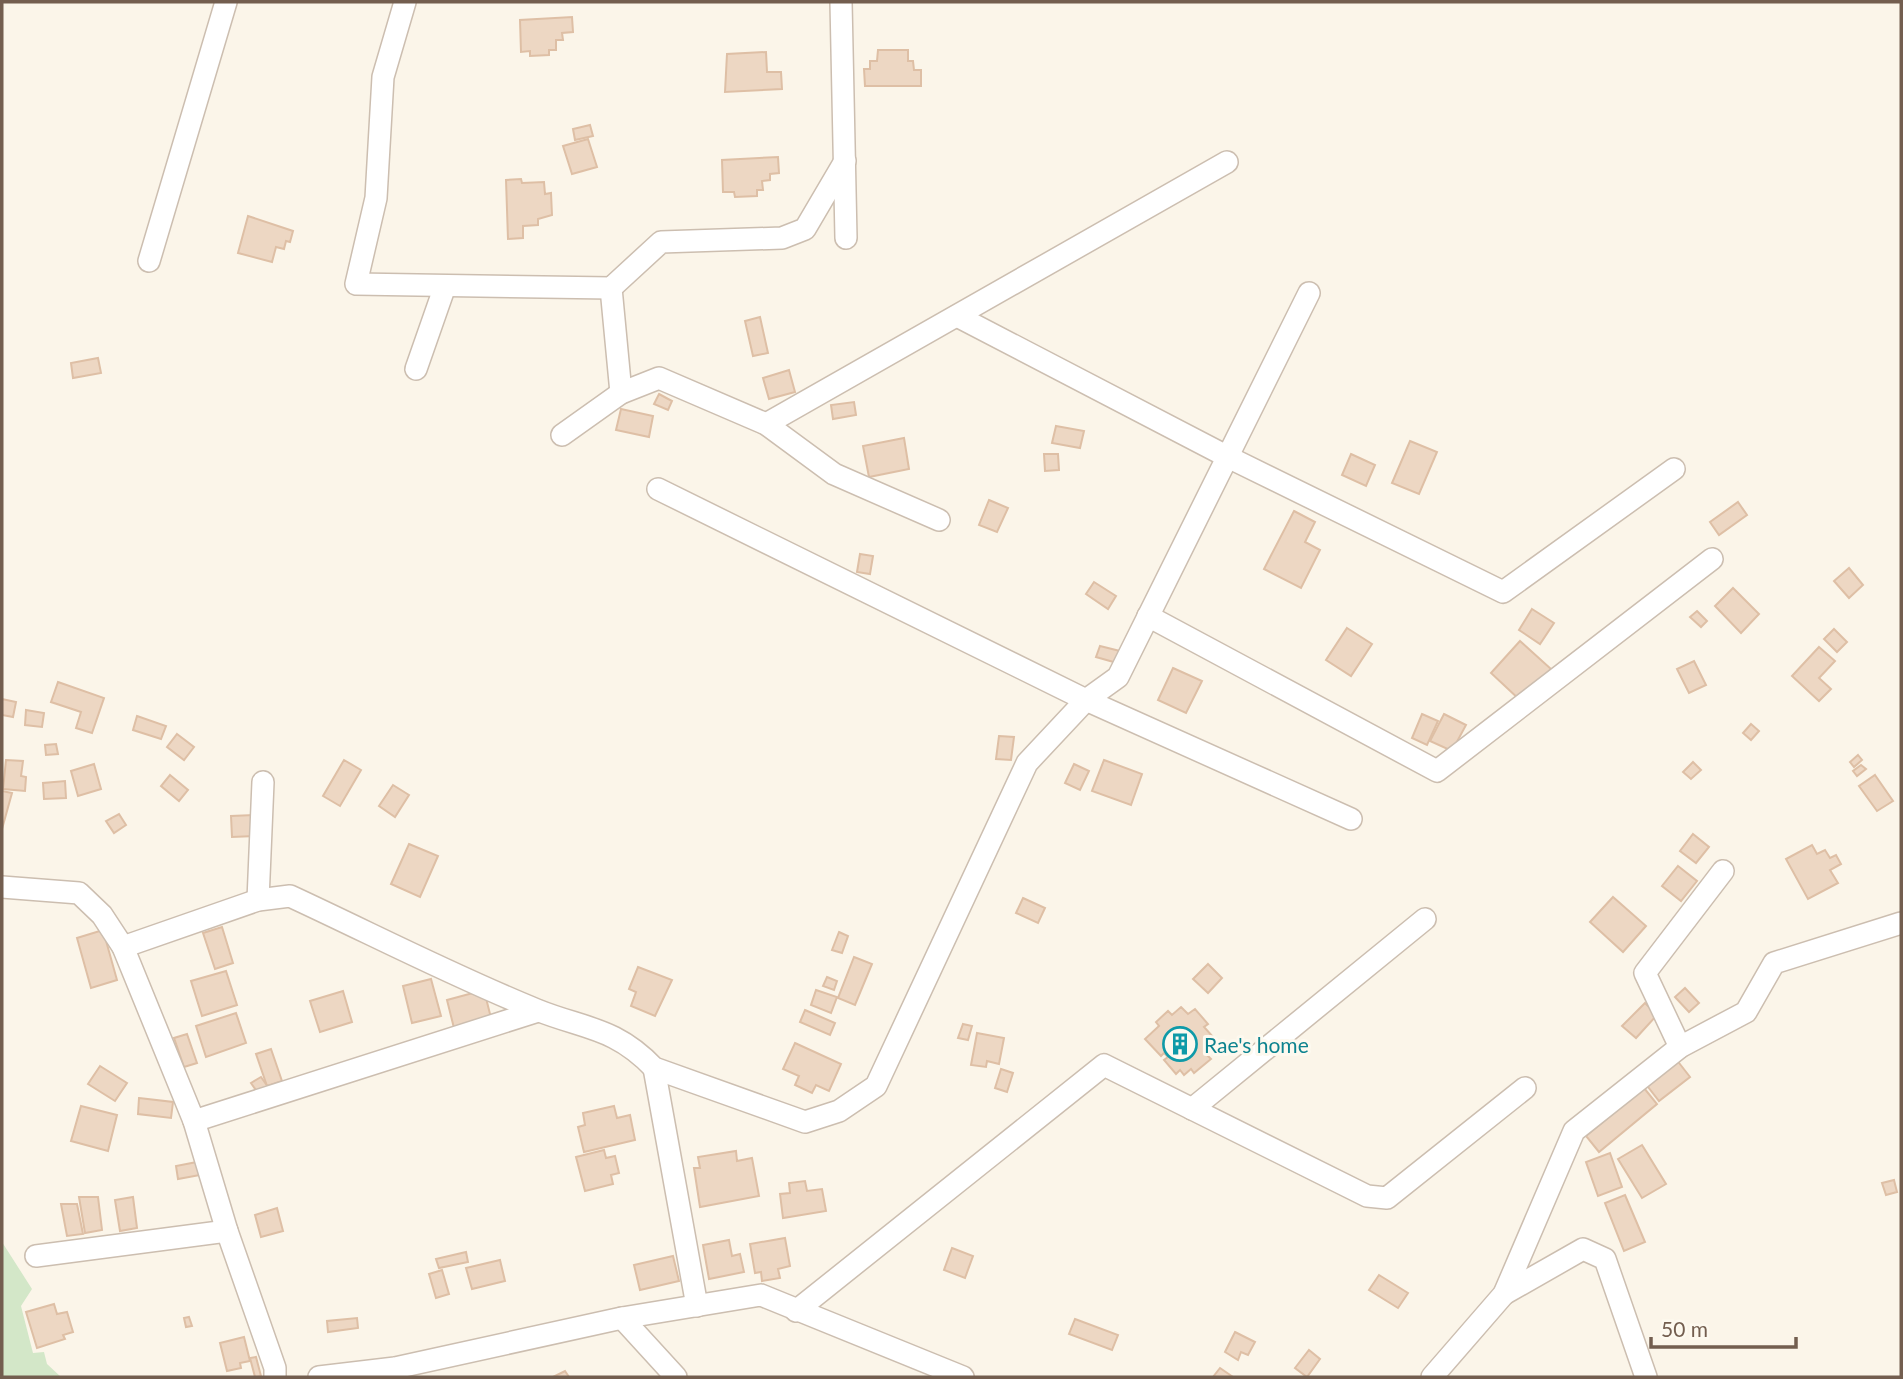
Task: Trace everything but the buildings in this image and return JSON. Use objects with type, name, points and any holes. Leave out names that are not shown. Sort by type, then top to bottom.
[{"type":"street","points":[[149,261],[226,2]]},
{"type":"street","points":[[405,2],[383,77],[376,198],[356,284],[611,288],[661,242],[782,237],[805,229],[845,161]]},
{"type":"street","points":[[841,2],[846,238]]},
{"type":"street","points":[[766,424],[1227,162]]},
{"type":"street","points":[[416,369],[445,286]]},
{"type":"street","points":[[611,288],[621,393]]},
{"type":"street","points":[[123,947],[258,900],[289,896],[538,1011],[602,1030],[637,1050],[654,1068],[805,1122],[839,1111],[876,1086],[1027,763],[1086,701],[1118,677],[1309,293]]},
{"type":"street","points":[[957,316],[1228,457],[1503,592],[1674,469]]},
{"type":"street","points":[[562,435],[621,393],[659,378],[766,424],[834,474],[939,520]]},
{"type":"street","points":[[658,489],[1086,701],[1351,819]]},
{"type":"street","points":[[1148,616],[1437,771],[1712,559]]},
{"type":"street","points":[[258,900],[263,782]]},
{"type":"street","points":[[1681,1048],[1645,973],[1723,871]]},
{"type":"street","points":[[2,887],[79,893],[102,915],[123,947],[194,1121],[227,1231],[275,1368],[275,1377]]},
{"type":"street","points":[[1192,1109],[1425,919]]},
{"type":"street","points":[[1432,1377],[1504,1294],[1574,1131],[1681,1048],[1746,1012],[1774,963],[1901,923]]},
{"type":"street","points":[[194,1121],[538,1011]]},
{"type":"street","points":[[796,1311],[1104,1065],[1367,1196],[1387,1198],[1525,1087]]},
{"type":"street","points":[[654,1068],[697,1306]]},
{"type":"street","points":[[36,1256],[227,1231]]},
{"type":"street","points":[[1504,1294],[1583,1249],[1605,1259],[1646,1377]]},
{"type":"street","points":[[319,1377],[396,1373],[622,1318],[761,1295],[963,1377]]},
{"type":"street","points":[[622,1318],[676,1377]]},
{"type":"green space","points":[[2,1242],[32,1289],[21,1306],[33,1353],[44,1352],[47,1364],[61,1377],[2,1377]]},
{"type":"place","name":"Rae's home","points":[[1180,1044]]}]
